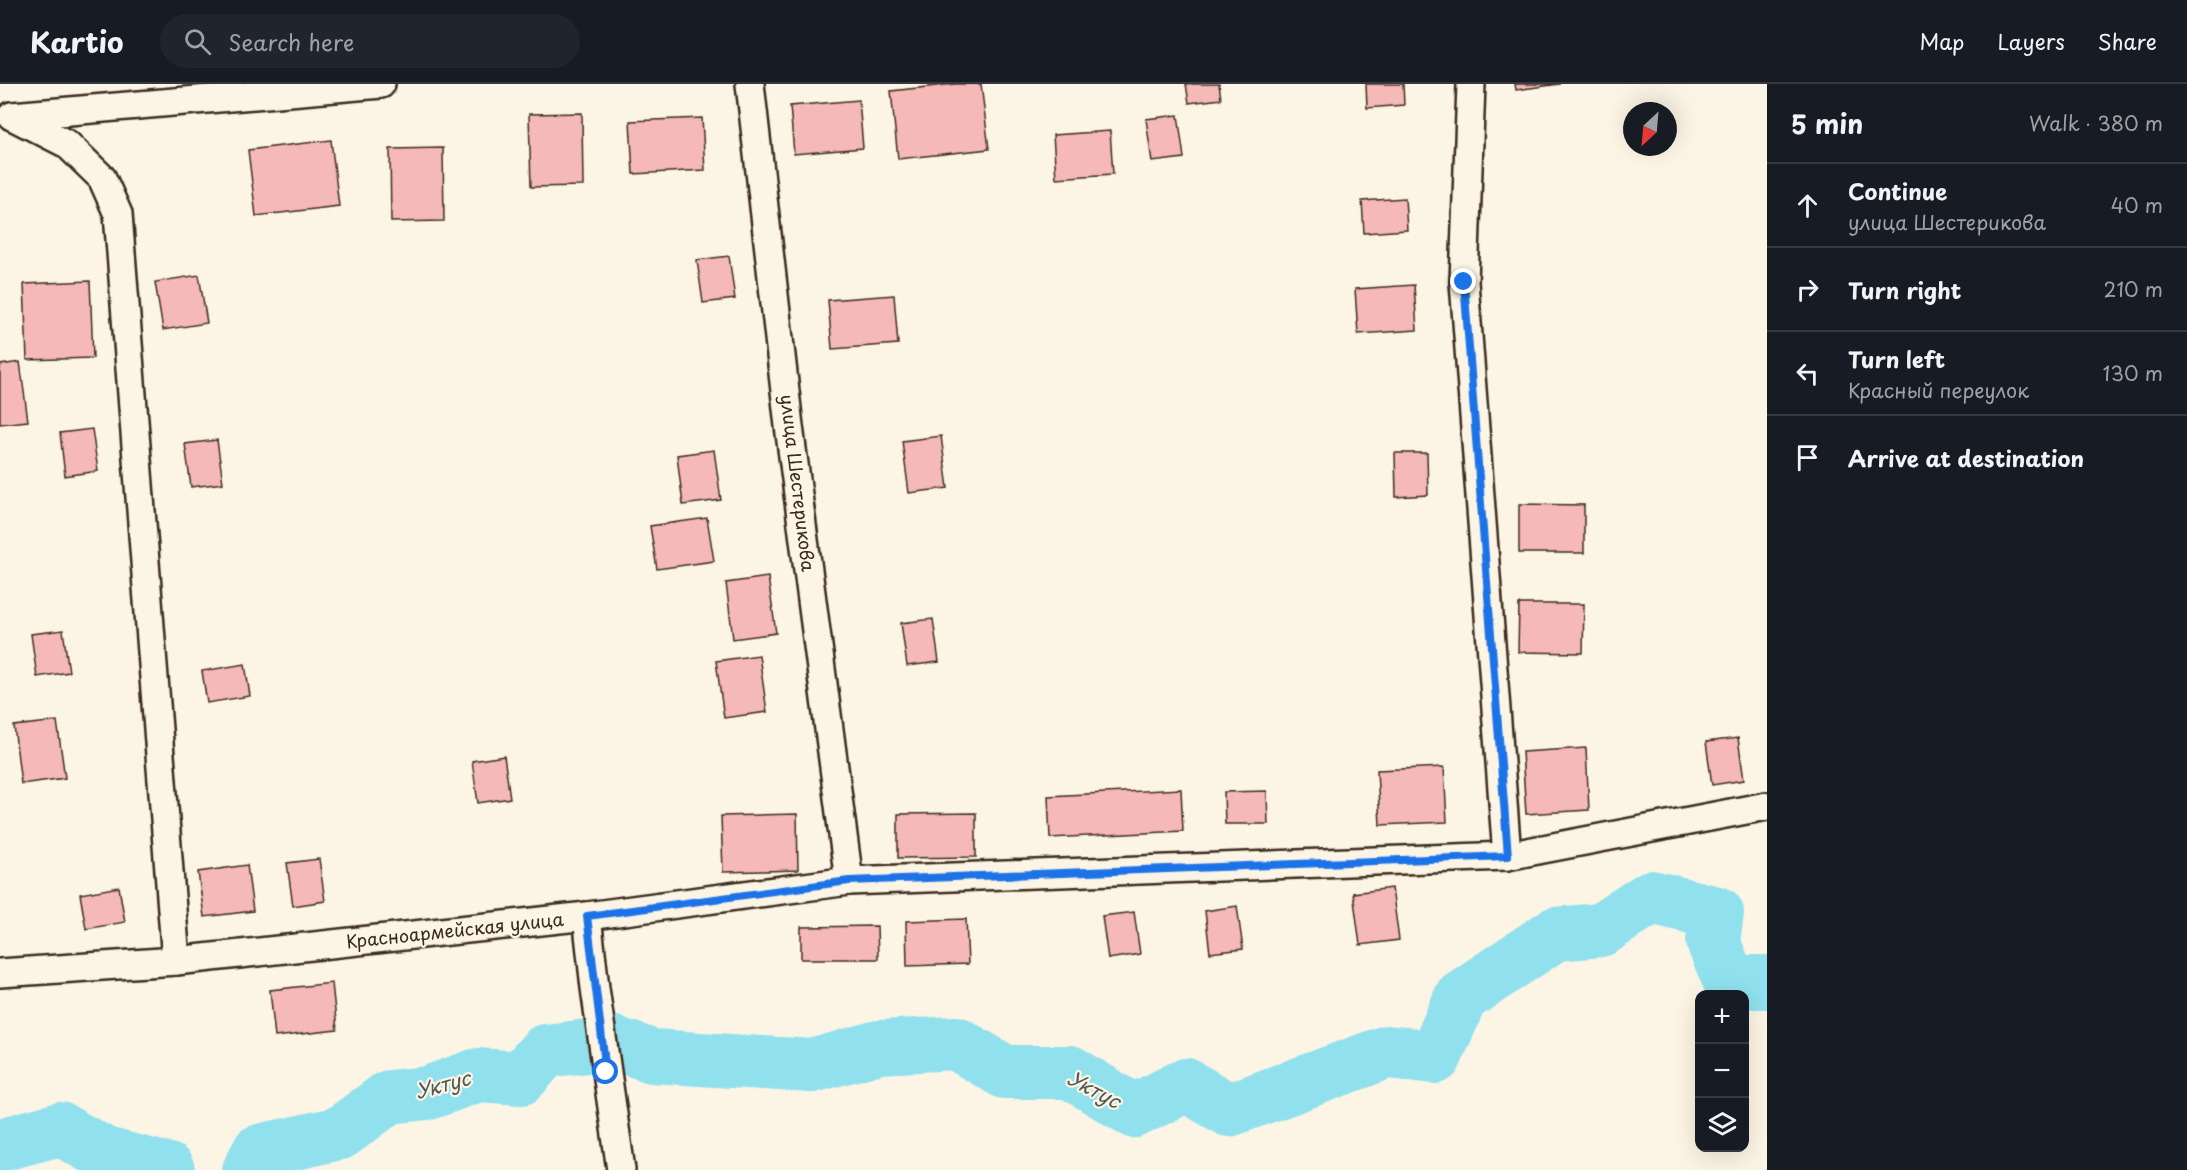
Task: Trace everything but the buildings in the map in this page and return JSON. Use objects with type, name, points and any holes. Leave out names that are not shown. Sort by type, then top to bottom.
[{"type":"street","points":[[6,117],[381,84]]},
{"type":"street","name":"улица Шестерикова","points":[[750,84],[789,426],[849,881]]},
{"type":"street","points":[[1471,84],[1464,282],[1508,856]]},
{"type":"street","points":[[6,117],[67,144],[102,178],[118,214],[176,961]]},
{"type":"street","name":"Красноармейская улица","points":[[0,973],[176,961],[587,916],[849,881],[1508,856],[1767,806]]},
{"type":"street","points":[[587,916],[596,998],[621,1170]]},
{"type":"waterway","name":"Уктус","points":[[249,1170],[259,1151],[340,1133],[389,1097],[428,1093],[478,1075],[521,1078],[545,1051],[614,1043],[652,1056],[812,1066],[879,1047],[956,1043],[1005,1072],[1070,1072],[1134,1111],[1186,1085],[1229,1110],[1387,1052],[1435,1057],[1461,997],[1555,934],[1601,930],[1651,897],[1717,913],[1713,942],[1730,982],[1767,982]]},
{"type":"waterway","name":"Уктус","points":[[0,1145],[60,1129],[105,1154],[168,1170]]},
{"type":"route","points":[[606,1072],[587,916],[849,881],[1508,856],[1464,282]]}]
